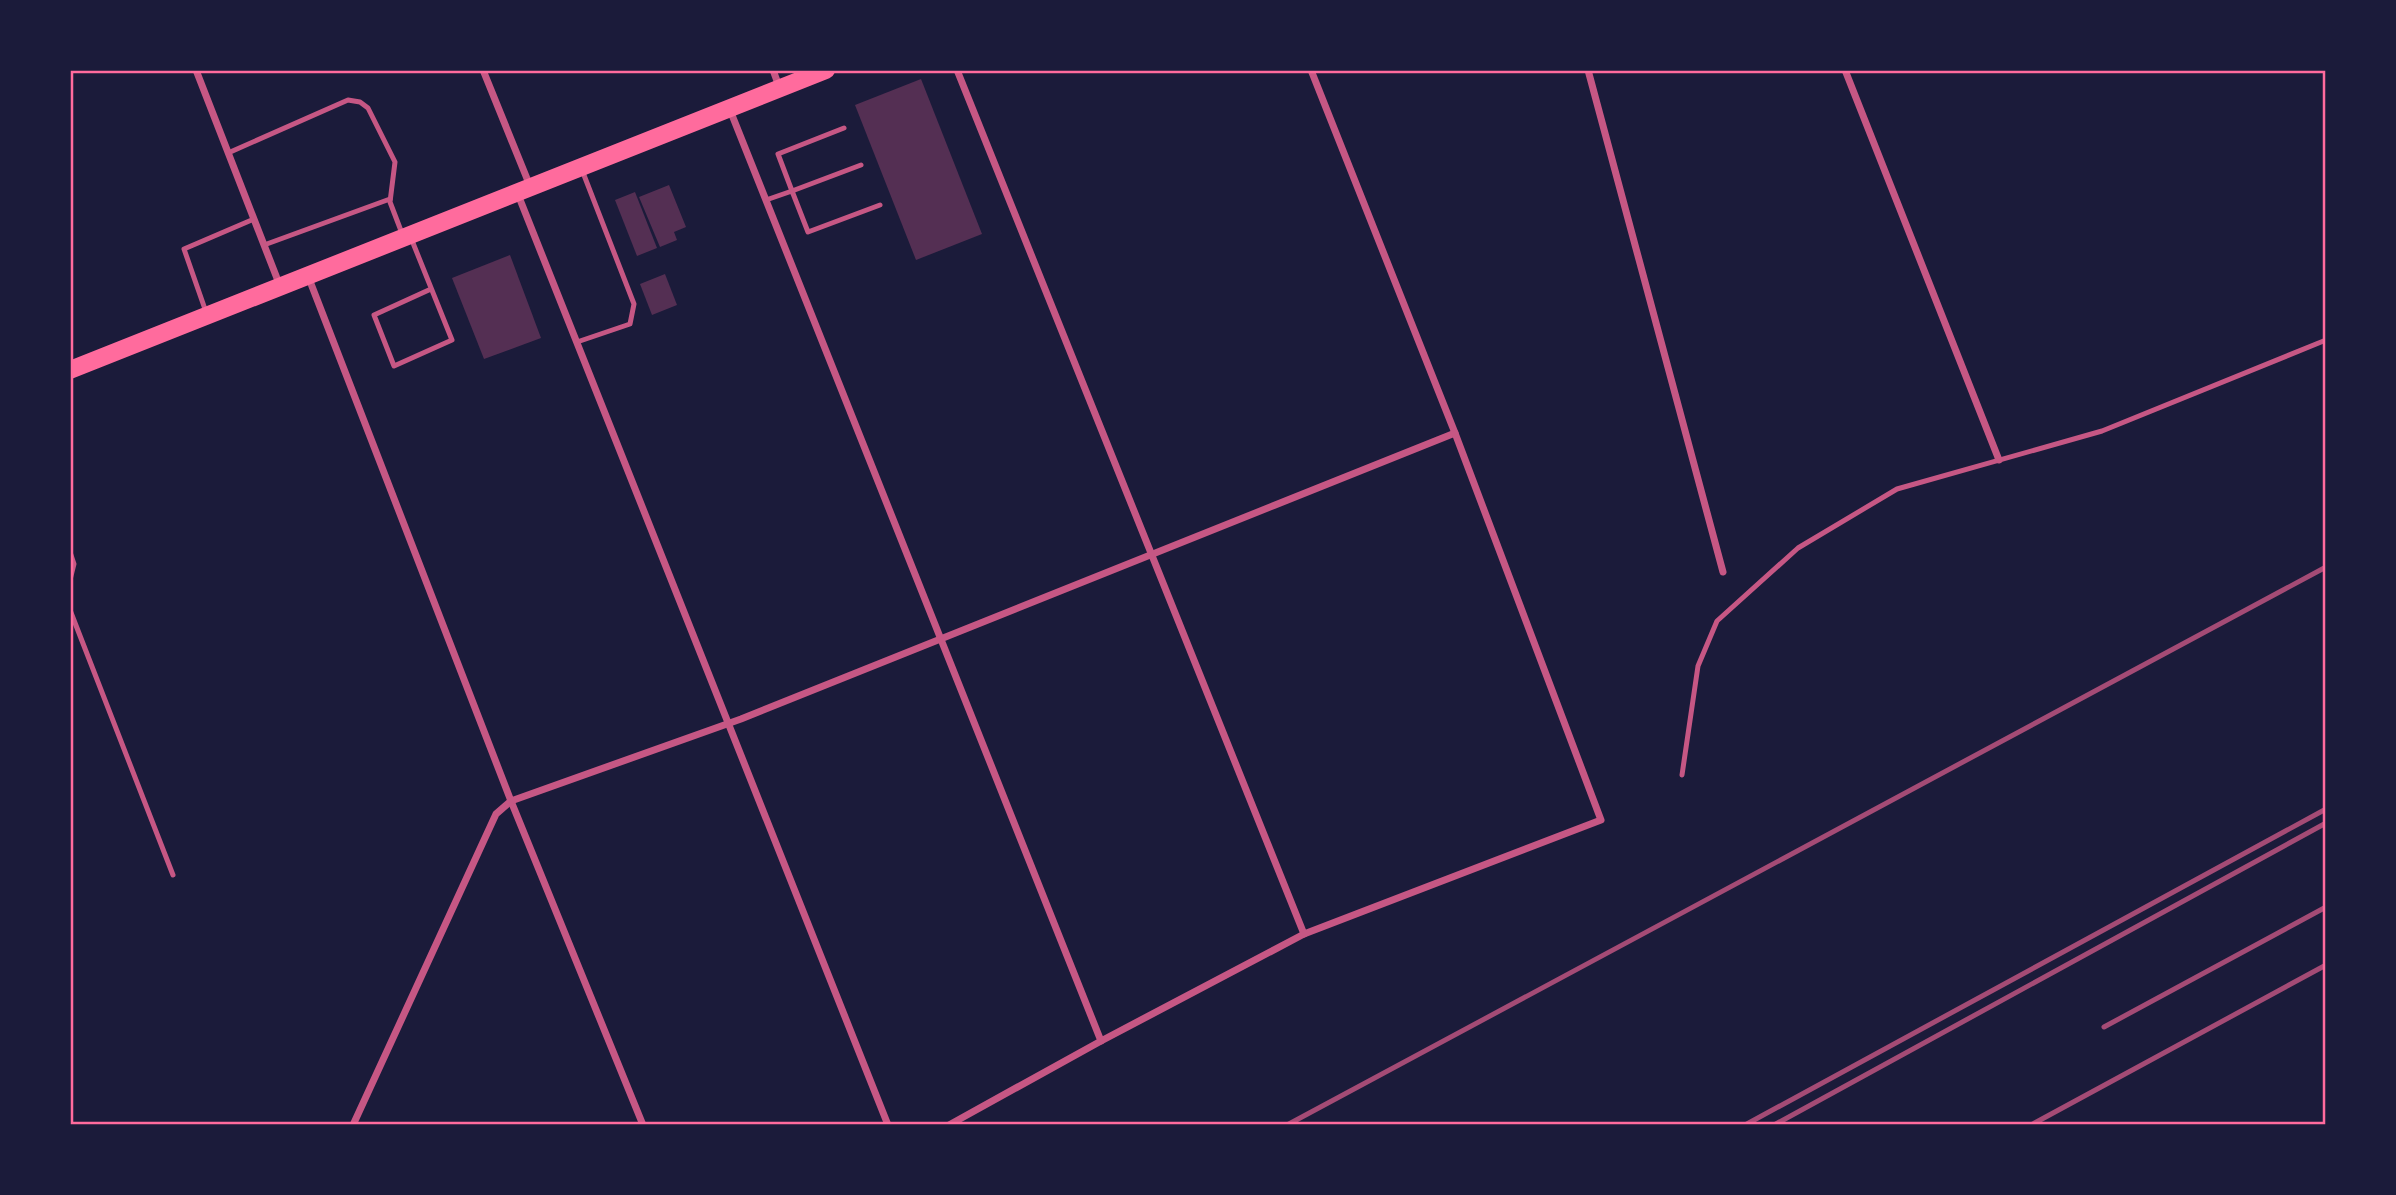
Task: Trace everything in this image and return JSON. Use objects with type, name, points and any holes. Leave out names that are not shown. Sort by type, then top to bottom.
[{"type":"main road","points":[[70,370],[826,70]]},
{"type":"street","points":[[196,70],[280,287]]},
{"type":"street","points":[[483,70],[577,342],[888,1125]]},
{"type":"street","points":[[773,70],[781,89]]},
{"type":"street","points":[[957,70],[1304,934]]},
{"type":"street","points":[[949,1125],[1304,934],[1601,820],[1455,433],[1311,70]]},
{"type":"street","points":[[1588,70],[1723,572]]},
{"type":"street","points":[[1845,70],[1999,460]]},
{"type":"street","points":[[730,109],[1101,1041]]},
{"type":"street","points":[[307,275],[511,801],[643,1125]]},
{"type":"street","points":[[353,1125],[496,814],[511,801],[730,723],[1151,557],[1455,433]]},
{"type":"lane","points":[[228,153],[348,100],[360,102],[368,108],[395,162],[390,199],[431,289],[452,340],[394,366],[374,315],[431,289]]},
{"type":"lane","points":[[844,128],[778,153],[808,232],[880,205]]},
{"type":"lane","points":[[766,200],[861,165]]},
{"type":"lane","points":[[577,342],[630,324],[634,304],[580,167]]},
{"type":"lane","points":[[264,245],[390,199]]},
{"type":"lane","points":[[207,315],[184,249],[254,219]]},
{"type":"lane","points":[[1682,775],[1698,666],[1717,621],[1798,548],[1897,489],[2102,431],[2326,340]]},
{"type":"lane","points":[[70,552],[74,564],[70,580]]},
{"type":"lane","points":[[70,610],[173,875]]},
{"type":"building","points":[[921,79],[982,234],[916,260],[855,105]]},
{"type":"building","points":[[669,185],[686,227],[674,232],[677,240],[660,247],[639,197]]},
{"type":"building","points":[[635,192],[657,248],[637,256],[615,200]]},
{"type":"building","points":[[510,255],[541,338],[484,359],[452,278]]},
{"type":"building","points":[[665,274],[677,305],[652,315],[640,284]]},
{"type":"railway","points":[[1287,1125],[2326,567]]},
{"type":"railway","points":[[1745,1125],[2326,809]]},
{"type":"railway","points":[[1774,1125],[2326,823]]},
{"type":"railway","points":[[2104,1027],[2326,907]]},
{"type":"railway","points":[[2031,1125],[2326,965]]}]
